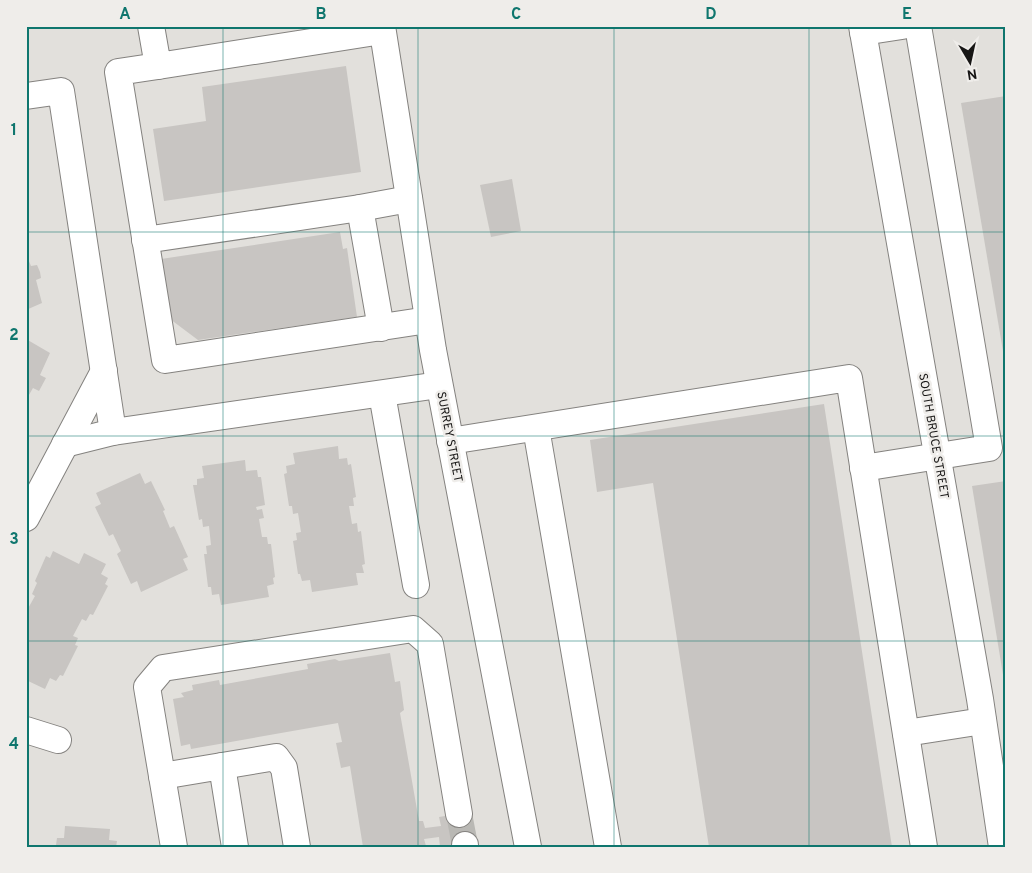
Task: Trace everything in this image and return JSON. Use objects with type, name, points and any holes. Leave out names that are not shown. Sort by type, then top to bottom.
[{"type":"street","points":[[151,26],[158,66]]},
{"type":"street","points":[[862,29],[902,26]]},
{"type":"street","points":[[863,468],[997,446],[918,26]]},
{"type":"street","points":[[382,29],[118,72],[165,360],[428,320]]},
{"type":"street","name":"SURREY STREET","points":[[382,29],[439,385],[528,847]]},
{"type":"street","name":"SOUTH BRUCE STREET","points":[[862,29],[983,721],[997,752],[1002,847]]},
{"type":"street","points":[[26,96],[61,91],[113,432]]},
{"type":"street","points":[[145,240],[409,199]]},
{"type":"street","points":[[360,208],[381,328]]},
{"type":"street","points":[[26,518],[104,371]]},
{"type":"street","points":[[450,441],[849,378],[924,847]]},
{"type":"street","points":[[65,444],[113,432],[439,385]]},
{"type":"street","points":[[382,394],[416,585]]},
{"type":"street","points":[[536,428],[608,847]]},
{"type":"street","points":[[174,847],[147,687],[163,668],[413,629],[430,644],[459,814]]},
{"type":"street","points":[[906,733],[983,721]]},
{"type":"street","points":[[26,730],[58,740]]},
{"type":"street","points":[[162,776],[276,757],[284,768],[297,847]]},
{"type":"street","points":[[222,766],[235,847]]},
{"type":"building","points":[[346,66],[361,172],[164,201],[153,129],[206,121],[202,87]]},
{"type":"building","points":[[1006,96],[1006,363],[1005,363],[961,103]]},
{"type":"building","points":[[512,179],[521,231],[491,237],[480,185]]},
{"type":"building","points":[[340,232],[343,249],[347,248],[357,317],[198,340],[170,319],[161,259]]},
{"type":"building","points":[[26,254],[31,266],[37,265],[40,272],[41,278],[36,280],[42,303],[26,310]]},
{"type":"building","points":[[26,339],[50,353],[40,375],[46,378],[39,391],[33,388],[26,400]]},
{"type":"building","points":[[824,404],[892,847],[709,847],[653,483],[597,492],[590,440]]},
{"type":"building","points":[[338,446],[339,459],[347,458],[348,465],[351,464],[356,497],[353,498],[354,506],[349,506],[352,524],[357,523],[358,532],[361,531],[365,564],[362,565],[364,573],[356,573],[358,585],[312,592],[310,580],[302,581],[300,574],[298,574],[293,541],[297,540],[296,533],[301,532],[298,513],[293,514],[292,506],[289,506],[284,474],[287,473],[286,466],[295,464],[293,453]]},
{"type":"building","points":[[245,460],[246,471],[257,470],[258,477],[261,477],[265,505],[256,507],[257,510],[262,509],[264,518],[259,519],[262,537],[267,537],[268,544],[271,544],[275,577],[273,578],[274,584],[267,586],[269,597],[221,605],[219,594],[212,595],[211,587],[208,587],[204,554],[207,554],[206,546],[211,545],[209,526],[203,527],[202,519],[199,520],[193,485],[197,485],[197,479],[204,478],[202,466]]},
{"type":"building","points":[[140,473],[145,484],[151,481],[165,510],[163,511],[170,528],[174,526],[188,557],[183,559],[188,570],[141,592],[137,581],[131,584],[117,554],[121,551],[113,534],[109,536],[95,507],[101,504],[96,493]]},
{"type":"building","points":[[1006,481],[1006,687],[1005,687],[972,486]]},
{"type":"building","points":[[53,551],[79,564],[84,553],[106,564],[101,574],[108,578],[105,584],[108,586],[93,615],[90,614],[86,621],[82,619],[73,636],[78,638],[75,645],[78,646],[63,676],[60,675],[56,681],[50,678],[45,689],[26,680],[26,612],[35,596],[32,594],[37,583],[35,581],[46,556],[50,558]]},
{"type":"building","points":[[390,653],[395,682],[400,681],[404,710],[400,713],[419,821],[423,821],[425,828],[441,826],[439,817],[469,812],[475,843],[440,847],[439,837],[424,839],[426,846],[422,847],[363,847],[350,766],[341,768],[336,743],[342,742],[338,723],[191,749],[190,744],[181,746],[173,699],[184,697],[181,693],[193,690],[192,685],[219,680],[220,685],[308,669],[307,664]]},
{"type":"building","points":[[65,826],[110,829],[109,840],[117,841],[116,847],[53,847],[56,845],[57,838],[64,838]]},
{"type":"tunnel","points":[[459,814],[465,845]]}]
